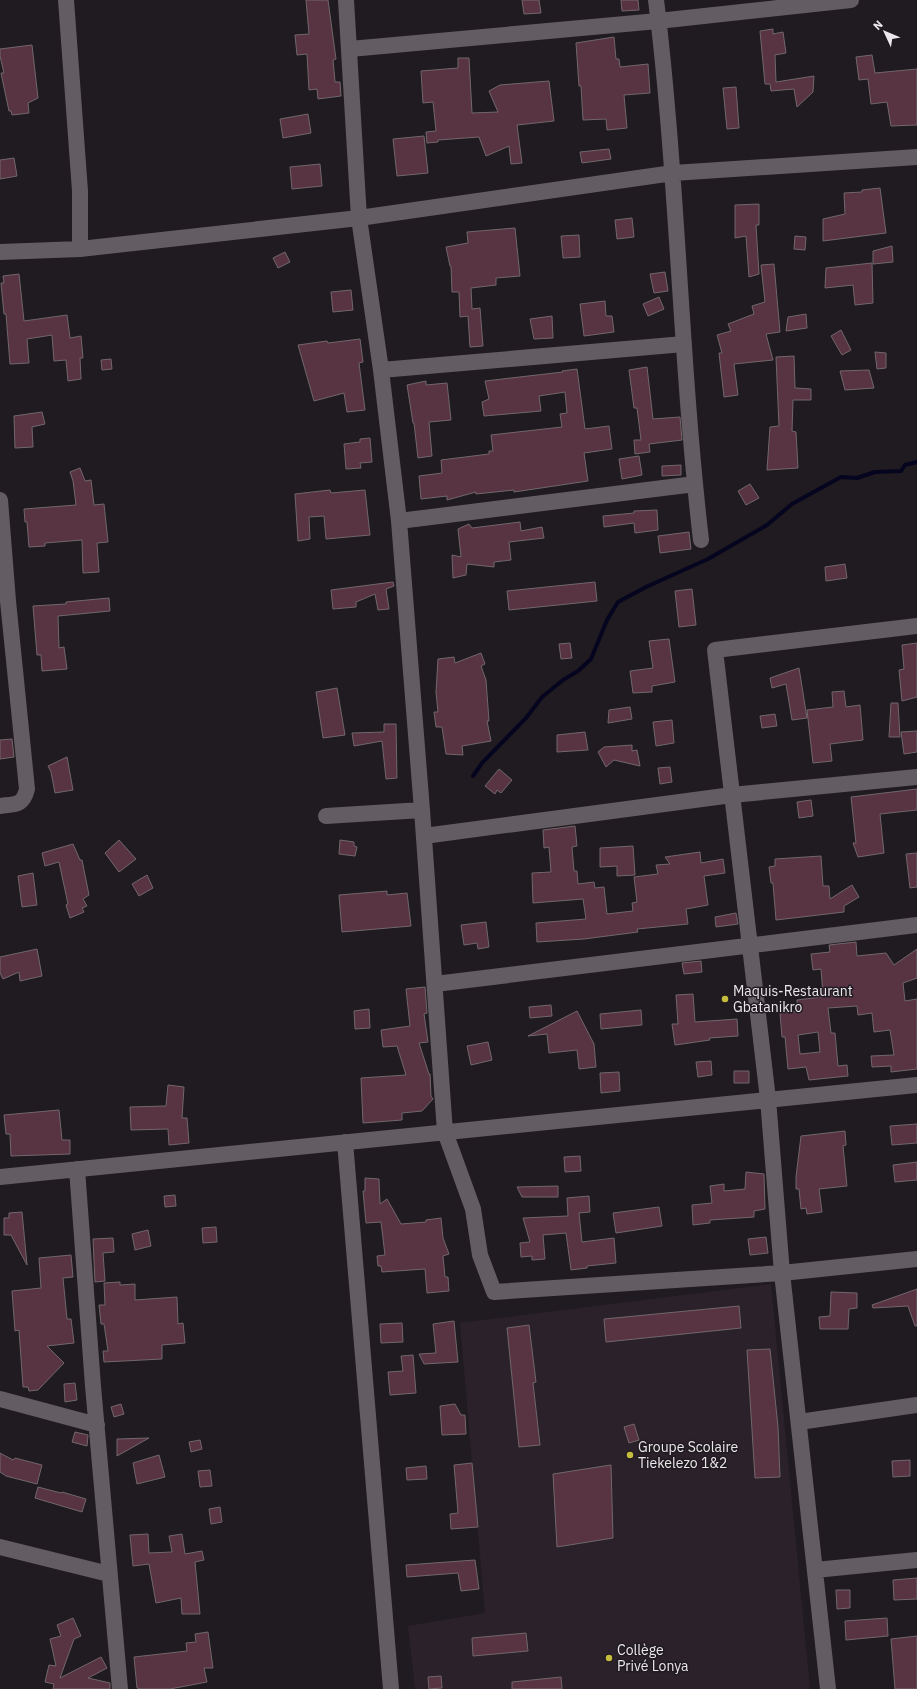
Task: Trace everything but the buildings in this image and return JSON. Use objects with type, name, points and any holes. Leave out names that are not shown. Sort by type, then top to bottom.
[{"type":"street","points":[[66,0],[80,191],[80,249]]},
{"type":"street","points":[[346,0],[359,218],[381,370],[399,521],[424,836],[445,1132],[473,1209],[480,1255],[494,1292],[782,1273],[917,1259]]},
{"type":"street","points":[[656,0],[673,173],[684,344],[701,540]]},
{"type":"street","points":[[350,49],[658,21],[851,0]]},
{"type":"street","points":[[0,252],[80,249],[359,218],[673,173],[917,157]]},
{"type":"street","points":[[381,370],[684,344]]},
{"type":"street","points":[[399,521],[695,484]]},
{"type":"street","points":[[0,500],[8,601],[7,664],[27,789],[25,798],[20,803],[0,806]]},
{"type":"street","points":[[828,1689],[782,1273],[768,1099],[715,650],[917,626]]},
{"type":"street","points":[[424,836],[732,795],[917,777]]},
{"type":"street","points":[[326,816],[422,810]]},
{"type":"street","points":[[435,984],[749,944],[917,925]]},
{"type":"street","points":[[0,1177],[917,1085]]},
{"type":"street","points":[[345,1142],[391,1689]]},
{"type":"street","points":[[77,1169],[109,1574],[120,1689]]},
{"type":"street","points":[[0,1399],[97,1425]]},
{"type":"street","points":[[799,1422],[917,1405]]},
{"type":"street","points":[[0,1547],[109,1574]]},
{"type":"street","points":[[815,1570],[917,1560]]},
{"type":"shaded area","name":"Groupe Scolaire Tiekelezo 1&2","points":[[771,1284],[810,1689],[415,1689],[408,1626],[485,1613],[460,1323]]},
{"type":"waterway","points":[[473,776],[482,763],[526,718],[542,697],[563,680],[578,671],[591,659],[607,620],[618,602],[646,587],[708,559],[767,525],[792,504],[841,477],[857,478],[875,472],[901,471],[905,465],[917,462]]},
{"type":"place","name":"Maquis-Restaurant Gbatanikro","points":[[725,999]]},
{"type":"place","name":"Groupe Scolaire Tiekelezo 1&2","points":[[630,1455]]},
{"type":"place","name":"Collège Privé Lonya","points":[[609,1658]]}]
